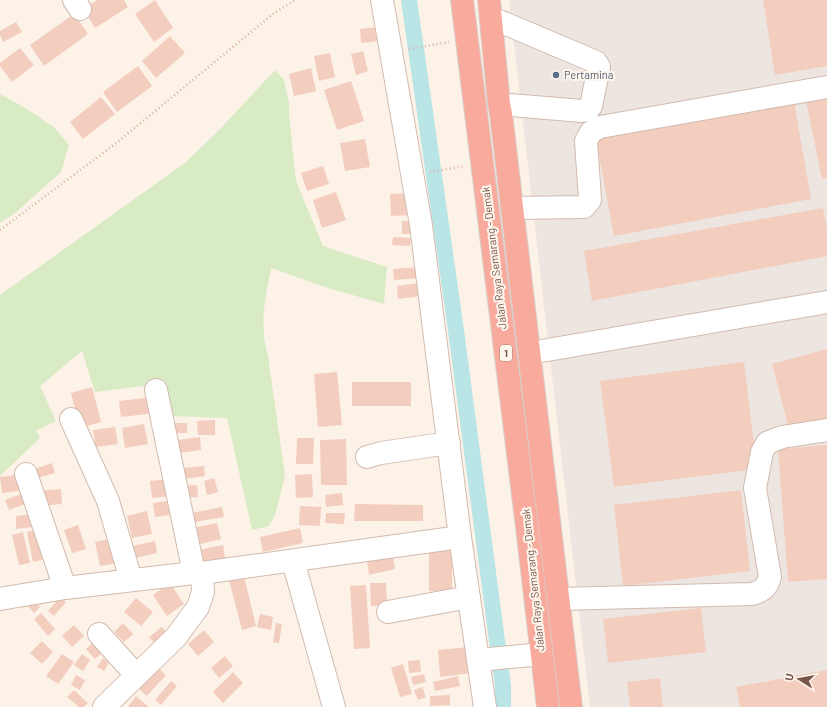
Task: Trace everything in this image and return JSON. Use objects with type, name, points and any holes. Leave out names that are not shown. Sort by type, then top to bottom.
[{"type":"highway","name":"Jalan Raya Semarang - Demak","points":[[462,0],[526,512],[531,655],[548,707]]},
{"type":"highway","name":"Jalan Raya Semarang - Demak","points":[[490,9],[499,104],[530,353],[571,707]]},
{"type":"street","points":[[382,0],[421,225],[460,537],[469,597],[484,660],[483,687],[485,707]]},
{"type":"street","points":[[490,9],[596,62],[599,67],[591,106],[588,110],[582,111],[499,104]]},
{"type":"street","points":[[512,208],[584,207],[590,200],[586,141],[592,132],[600,127],[827,86]]},
{"type":"street","points":[[530,353],[827,302]]},
{"type":"street","points":[[104,707],[176,637],[198,607],[203,592],[156,390]]},
{"type":"street","points":[[71,418],[108,501],[131,580]]},
{"type":"street","points":[[559,600],[752,594],[761,591],[768,584],[770,577],[755,488],[762,452],[767,443],[777,439],[827,430]]},
{"type":"street","points":[[367,457],[381,453],[449,444]]},
{"type":"street","points":[[26,474],[65,588]]},
{"type":"street","points":[[0,599],[65,588],[198,573],[460,537]]},
{"type":"street","points":[[293,560],[334,707]]},
{"type":"street","points":[[388,612],[469,597]]},
{"type":"street","points":[[99,634],[136,676]]},
{"type":"street","points":[[484,660],[531,655]]},
{"type":"path","points":[[0,230],[115,144],[273,14],[296,0]]},
{"type":"path","points":[[406,50],[437,44]]},
{"type":"path","points":[[424,172],[465,166]]},
{"type":"shaded area","points":[[509,0],[827,0],[827,707],[590,707]]},
{"type":"green space","points":[[275,70],[284,80],[289,103],[296,181],[323,246],[387,267],[384,304],[328,288],[271,268],[263,323],[285,476],[275,515],[269,526],[252,530],[227,418],[166,416],[159,384],[95,392],[82,351],[40,386],[56,421],[36,431],[40,438],[0,476],[0,295],[185,163],[220,129]]},
{"type":"green space","points":[[0,94],[22,106],[54,127],[69,145],[61,172],[14,214],[0,223]]},
{"type":"building","points":[[97,0],[124,0],[128,7],[95,28],[83,9]]},
{"type":"building","points":[[155,0],[173,28],[154,42],[135,14]]},
{"type":"building","points":[[763,0],[827,0],[827,66],[775,75]]},
{"type":"building","points":[[74,14],[88,34],[44,66],[30,45]]},
{"type":"building","points":[[16,22],[22,32],[3,42],[0,31]]},
{"type":"building","points":[[378,27],[380,41],[361,43],[360,29]]},
{"type":"building","points":[[170,36],[185,53],[156,78],[142,61]]},
{"type":"building","points":[[20,48],[34,65],[12,82],[0,66],[0,63]]},
{"type":"building","points":[[363,51],[368,71],[356,75],[351,54]]},
{"type":"building","points":[[330,53],[335,77],[319,81],[314,56]]},
{"type":"building","points":[[138,66],[152,86],[117,112],[103,92]]},
{"type":"building","points":[[311,68],[316,91],[294,96],[289,74]]},
{"type":"building","points":[[351,81],[364,121],[337,130],[324,90]]},
{"type":"building","points":[[793,96],[811,199],[614,236],[595,134]]},
{"type":"building","points":[[827,96],[827,178],[822,179],[806,101]]},
{"type":"building","points":[[101,97],[115,114],[83,139],[70,122]]},
{"type":"building","points":[[365,139],[370,167],[345,171],[340,143]]},
{"type":"building","points":[[323,166],[329,184],[307,191],[301,173]]},
{"type":"building","points":[[336,192],[346,220],[322,228],[313,200]]},
{"type":"building","points":[[411,193],[412,215],[391,216],[390,194]]},
{"type":"building","points":[[823,208],[827,228],[827,256],[592,301],[584,251]]},
{"type":"building","points":[[402,221],[412,221],[413,234],[402,234]]},
{"type":"building","points":[[393,237],[411,238],[410,246],[392,245]]},
{"type":"building","points":[[420,267],[421,278],[394,280],[393,269]]},
{"type":"building","points":[[420,283],[421,296],[398,299],[397,286]]},
{"type":"building","points":[[827,349],[827,419],[789,429],[772,364]]},
{"type":"building","points":[[744,362],[757,469],[614,487],[600,381]]},
{"type":"building","points":[[337,372],[342,425],[318,427],[314,374]]},
{"type":"building","points":[[352,382],[411,382],[411,406],[352,406]]},
{"type":"building","points":[[92,387],[101,422],[80,428],[71,393]]},
{"type":"building","points":[[154,397],[156,413],[121,417],[119,401]]},
{"type":"building","points":[[215,420],[215,435],[198,435],[197,421]]},
{"type":"building","points":[[170,423],[187,423],[187,433],[170,433]]},
{"type":"building","points":[[144,424],[148,444],[125,448],[122,428]]},
{"type":"building","points":[[115,427],[118,444],[96,447],[93,430]]},
{"type":"building","points":[[200,437],[201,450],[172,454],[170,441]]},
{"type":"building","points":[[297,438],[314,438],[313,464],[296,464]]},
{"type":"building","points":[[346,439],[347,485],[321,485],[320,440]]},
{"type":"building","points":[[827,445],[827,579],[788,582],[778,449]]},
{"type":"building","points":[[52,463],[55,473],[33,479],[31,470]]},
{"type":"building","points":[[204,466],[205,476],[184,479],[183,468]]},
{"type":"building","points":[[23,474],[25,490],[2,493],[0,477]]},
{"type":"building","points":[[312,474],[313,497],[296,498],[295,475]]},
{"type":"building","points":[[214,478],[218,492],[207,495],[204,481]]},
{"type":"building","points":[[171,479],[173,496],[152,498],[150,481]]},
{"type":"building","points":[[197,485],[198,497],[185,498],[184,486]]},
{"type":"building","points":[[61,489],[62,504],[38,506],[37,491]]},
{"type":"building","points":[[741,490],[750,571],[623,586],[614,505]]},
{"type":"building","points":[[27,492],[30,502],[9,510],[5,500]]},
{"type":"building","points":[[342,493],[343,505],[326,507],[325,495]]},
{"type":"building","points":[[175,500],[176,514],[155,517],[153,503]]},
{"type":"building","points":[[355,504],[423,505],[423,521],[354,521]]},
{"type":"building","points":[[300,506],[321,507],[320,526],[299,525]]},
{"type":"building","points":[[222,507],[224,517],[189,523],[187,514]]},
{"type":"building","points":[[147,511],[152,534],[132,538],[127,516]]},
{"type":"building","points":[[326,513],[345,513],[344,524],[325,523]]},
{"type":"building","points":[[33,514],[33,527],[16,529],[16,516]]},
{"type":"building","points":[[217,523],[221,539],[196,545],[193,528]]},
{"type":"building","points":[[78,525],[86,549],[72,553],[64,530]]},
{"type":"building","points":[[300,528],[303,543],[263,552],[260,537]]},
{"type":"building","points":[[41,529],[47,559],[33,562],[27,532]]},
{"type":"building","points":[[23,532],[30,563],[19,565],[12,535]]},
{"type":"building","points":[[113,538],[118,563],[100,566],[95,542]]},
{"type":"building","points":[[155,541],[157,553],[135,558],[133,546]]},
{"type":"building","points":[[223,545],[225,558],[200,562],[198,550]]},
{"type":"building","points":[[429,549],[452,549],[452,591],[429,591]]},
{"type":"building","points":[[393,556],[395,569],[369,575],[367,561]]},
{"type":"building","points":[[244,576],[256,626],[242,630],[229,580]]},
{"type":"building","points":[[170,583],[184,604],[167,616],[153,595]]},
{"type":"building","points":[[370,583],[386,583],[387,605],[371,606]]},
{"type":"building","points":[[366,585],[370,648],[354,649],[350,586]]},
{"type":"building","points":[[60,597],[66,602],[54,616],[48,611]]},
{"type":"building","points":[[136,598],[153,612],[141,626],[124,612]]},
{"type":"building","points":[[33,599],[40,607],[34,613],[27,605]]},
{"type":"building","points":[[701,608],[706,652],[608,663],[603,619]]},
{"type":"building","points":[[41,613],[55,629],[48,636],[34,619]]},
{"type":"building","points":[[260,614],[273,617],[271,630],[257,627]]},
{"type":"building","points":[[123,623],[133,634],[124,642],[114,632]]},
{"type":"building","points":[[276,623],[282,624],[279,643],[273,642]]},
{"type":"building","points":[[74,625],[84,636],[72,647],[62,636]]},
{"type":"building","points":[[162,627],[170,636],[157,647],[149,637]]},
{"type":"building","points":[[204,630],[214,642],[198,656],[188,644]]},
{"type":"building","points":[[96,640],[105,650],[95,659],[86,649]]},
{"type":"building","points":[[42,641],[53,652],[42,664],[30,653]]},
{"type":"building","points":[[468,647],[471,673],[440,677],[438,650]]},
{"type":"building","points":[[62,654],[74,662],[58,684],[46,676]]},
{"type":"building","points":[[82,654],[90,660],[83,671],[74,665]]},
{"type":"building","points":[[225,656],[233,666],[219,678],[211,668]]},
{"type":"building","points":[[103,658],[109,663],[104,671],[97,667]]},
{"type":"building","points":[[420,660],[421,672],[409,673],[408,661]]},
{"type":"building","points":[[403,664],[412,694],[400,697],[391,668]]},
{"type":"building","points":[[157,667],[166,675],[147,696],[139,689]]},
{"type":"building","points":[[827,670],[827,707],[740,707],[736,687]]},
{"type":"building","points":[[233,672],[243,683],[223,703],[213,692]]},
{"type":"building","points":[[424,674],[426,682],[413,685],[411,677]]},
{"type":"building","points":[[76,675],[85,680],[80,690],[71,685]]},
{"type":"building","points":[[458,676],[460,686],[435,691],[433,682]]},
{"type":"building","points":[[660,678],[663,707],[630,707],[627,682]]},
{"type":"building","points":[[171,681],[177,686],[161,705],[155,700]]},
{"type":"building","points":[[422,687],[426,697],[418,700],[414,690]]},
{"type":"building","points":[[74,690],[88,703],[84,707],[79,707],[67,697]]},
{"type":"building","points":[[450,695],[450,705],[430,706],[430,696]]},
{"type":"building","points":[[136,696],[149,707],[128,707]]},
{"type":"waterway","points":[[409,0],[455,323],[503,686],[503,707]]},
{"type":"place","name":"Pertamina","points":[[556,75]]}]
